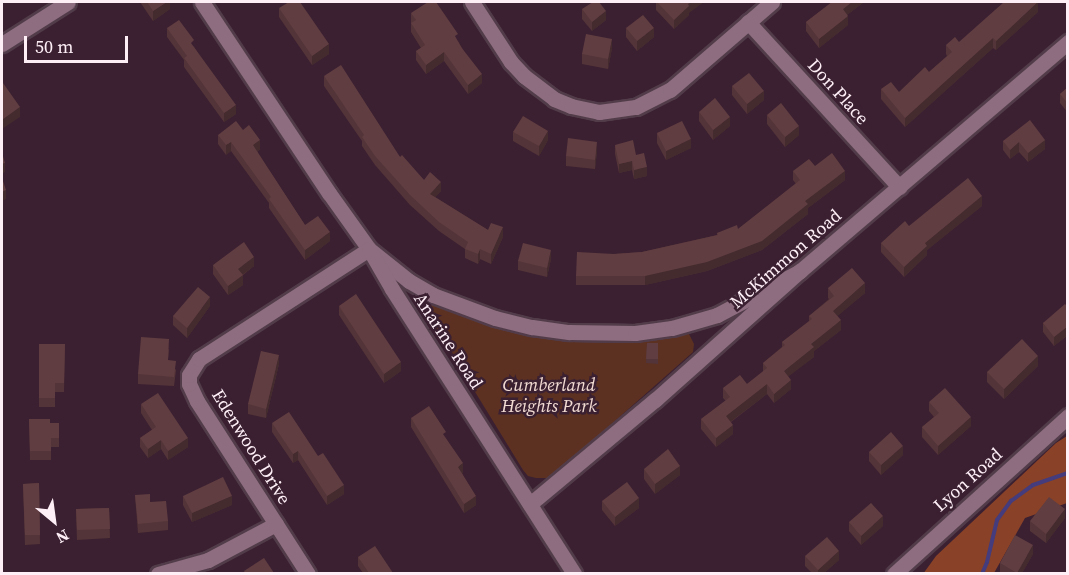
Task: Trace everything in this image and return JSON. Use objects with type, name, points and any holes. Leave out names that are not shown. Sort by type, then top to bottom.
[{"type":"street","points":[[2,44],[68,2]]},
{"type":"street","name":"Anarine Road","points":[[202,2],[329,194],[369,249],[392,289],[574,573]]},
{"type":"street","points":[[472,2],[512,62],[531,82],[554,99],[571,106],[599,112],[636,107],[670,90],[772,2]]},
{"type":"street","name":"Don Place","points":[[748,22],[899,187]]},
{"type":"street","name":"McKimmon Road","points":[[530,504],[663,393],[800,271],[1068,42]]},
{"type":"street","name":"Anarine Road","points":[[369,249],[409,280],[459,307],[532,327],[597,334],[654,331],[695,323],[733,308],[800,271]]},
{"type":"street","name":"Edenwood Drive","points":[[308,573],[197,401],[189,384],[189,375],[199,359],[369,249]]},
{"type":"street","name":"Lyon Road","points":[[894,573],[1068,416]]},
{"type":"street","points":[[158,573],[208,560],[276,524]]},
{"type":"green space","name":"Cumberland Heights Park","points":[[436,303],[507,325],[688,332],[694,344],[693,352],[556,473],[548,478],[536,478],[528,476],[523,470],[429,317],[429,306]]},
{"type":"shaded area","points":[[1067,436],[1067,503],[1025,518],[994,573],[923,574],[936,556],[1056,443]]},
{"type":"building","points":[[147,2],[167,2],[153,11]]},
{"type":"building","points":[[289,2],[300,2],[329,44],[312,56],[279,8]]},
{"type":"building","points":[[428,2],[436,2],[458,34],[455,36],[461,47],[482,74],[468,85],[444,52],[426,65],[416,51],[425,45],[411,23],[416,20],[411,13]]},
{"type":"building","points":[[593,2],[599,2],[606,11],[592,22],[582,9]]},
{"type":"building","points":[[657,2],[692,2],[674,20]]},
{"type":"building","points":[[832,2],[852,2],[843,9],[848,16],[819,39],[806,22]]},
{"type":"building","points":[[1004,2],[1038,2],[996,41],[993,38],[905,118],[881,89],[891,82],[899,92],[925,67],[929,72],[952,52],[946,45],[955,37],[959,42]]},
{"type":"building","points":[[643,15],[654,28],[637,41],[626,28]]},
{"type":"building","points":[[179,20],[194,40],[191,43],[236,105],[224,113],[184,58],[187,56],[167,28]]},
{"type":"building","points":[[586,34],[612,39],[608,59],[582,54]]},
{"type":"building","points":[[341,65],[400,157],[402,155],[424,180],[430,172],[441,182],[430,194],[488,230],[491,223],[503,227],[491,254],[480,249],[478,254],[465,249],[468,242],[439,222],[410,195],[375,156],[362,137],[364,135],[324,76]]},
{"type":"building","points":[[749,73],[764,91],[747,104],[732,86]]},
{"type":"building","points":[[2,84],[20,107],[2,120]]},
{"type":"building","points":[[1068,87],[1068,104],[1060,94]]},
{"type":"building","points":[[715,98],[730,117],[713,130],[699,112]]},
{"type":"building","points":[[781,103],[799,126],[785,137],[767,115]]},
{"type":"building","points":[[523,116],[548,131],[539,146],[513,132]]},
{"type":"building","points":[[1030,120],[1045,140],[1028,153],[1019,142],[1010,150],[1003,141]]},
{"type":"building","points":[[236,121],[243,130],[249,125],[260,140],[253,145],[305,225],[318,216],[330,232],[305,250],[269,199],[271,197],[231,142],[226,145],[218,135]]},
{"type":"building","points":[[682,121],[691,139],[666,151],[657,133]]},
{"type":"building","points":[[568,138],[597,142],[595,160],[566,156]]},
{"type":"building","points":[[633,140],[636,155],[644,153],[647,167],[634,170],[632,161],[619,164],[615,145]]},
{"type":"building","points":[[832,153],[845,171],[805,201],[808,204],[762,241],[707,262],[645,276],[576,276],[577,252],[614,254],[642,252],[718,235],[717,233],[737,225],[738,229],[800,180],[793,171],[809,159],[815,166]]},
{"type":"building","points":[[2,178],[6,190],[2,192]]},
{"type":"building","points":[[968,178],[982,196],[925,243],[927,246],[904,267],[881,243],[905,221],[909,226]]},
{"type":"building","points":[[244,242],[254,257],[238,269],[243,275],[228,286],[213,265]]},
{"type":"building","points":[[523,243],[551,250],[547,268],[518,261]]},
{"type":"building","points":[[852,268],[865,283],[833,311],[841,320],[811,344],[814,347],[784,371],[791,380],[774,394],[767,384],[726,416],[733,425],[716,438],[701,419],[730,397],[723,388],[740,375],[747,384],[767,368],[763,363],[785,345],[782,342],[812,319],[809,316],[834,296],[828,288]]},
{"type":"building","points":[[198,287],[210,297],[187,328],[173,316]]},
{"type":"building","points":[[356,294],[401,362],[384,374],[339,306]]},
{"type":"building","points":[[1065,304],[1068,307],[1068,326],[1054,337],[1043,323]]},
{"type":"building","points":[[141,337],[169,339],[168,360],[176,361],[174,377],[138,374]]},
{"type":"building","points":[[1022,339],[1038,356],[1004,389],[987,372]]},
{"type":"building","points":[[647,343],[658,343],[658,359],[646,359]]},
{"type":"building","points":[[39,344],[65,344],[64,383],[55,383],[55,398],[39,398]]},
{"type":"building","points":[[261,351],[279,355],[266,409],[248,404]]},
{"type":"building","points":[[945,388],[971,417],[938,446],[922,427],[939,413],[929,402]]},
{"type":"building","points":[[158,393],[188,438],[168,451],[161,440],[148,449],[140,438],[156,427],[141,404]]},
{"type":"building","points":[[429,406],[446,432],[443,434],[463,463],[458,467],[476,496],[464,504],[411,418]]},
{"type":"building","points":[[289,412],[318,456],[323,453],[344,485],[327,496],[298,451],[293,454],[272,423]]},
{"type":"building","points":[[29,419],[50,419],[50,423],[59,423],[59,438],[51,438],[51,451],[30,451]]},
{"type":"building","points":[[891,432],[903,446],[881,465],[869,452]]},
{"type":"building","points":[[668,449],[680,466],[655,484],[644,469]]},
{"type":"building","points":[[223,477],[232,496],[192,513],[183,496]]},
{"type":"building","points":[[627,482],[639,498],[615,517],[602,501]]},
{"type":"building","points":[[39,483],[40,535],[25,535],[23,484]]},
{"type":"building","points":[[150,494],[150,502],[166,501],[168,521],[138,524],[135,495]]},
{"type":"building","points":[[1049,497],[1065,509],[1046,534],[1030,521]]},
{"type":"building","points":[[871,503],[883,516],[861,536],[849,522]]},
{"type":"building","points":[[109,508],[110,529],[77,530],[76,509]]},
{"type":"building","points":[[1015,535],[1033,545],[1017,573],[1000,563]]},
{"type":"building","points":[[827,537],[839,551],[818,570],[805,556]]},
{"type":"building","points":[[375,546],[393,573],[369,573],[358,557]]},
{"type":"building","points":[[264,558],[274,573],[245,573],[244,571]]},
{"type":"waterway","points":[[982,574],[997,520],[1011,501],[1033,485],[1068,473]]}]
